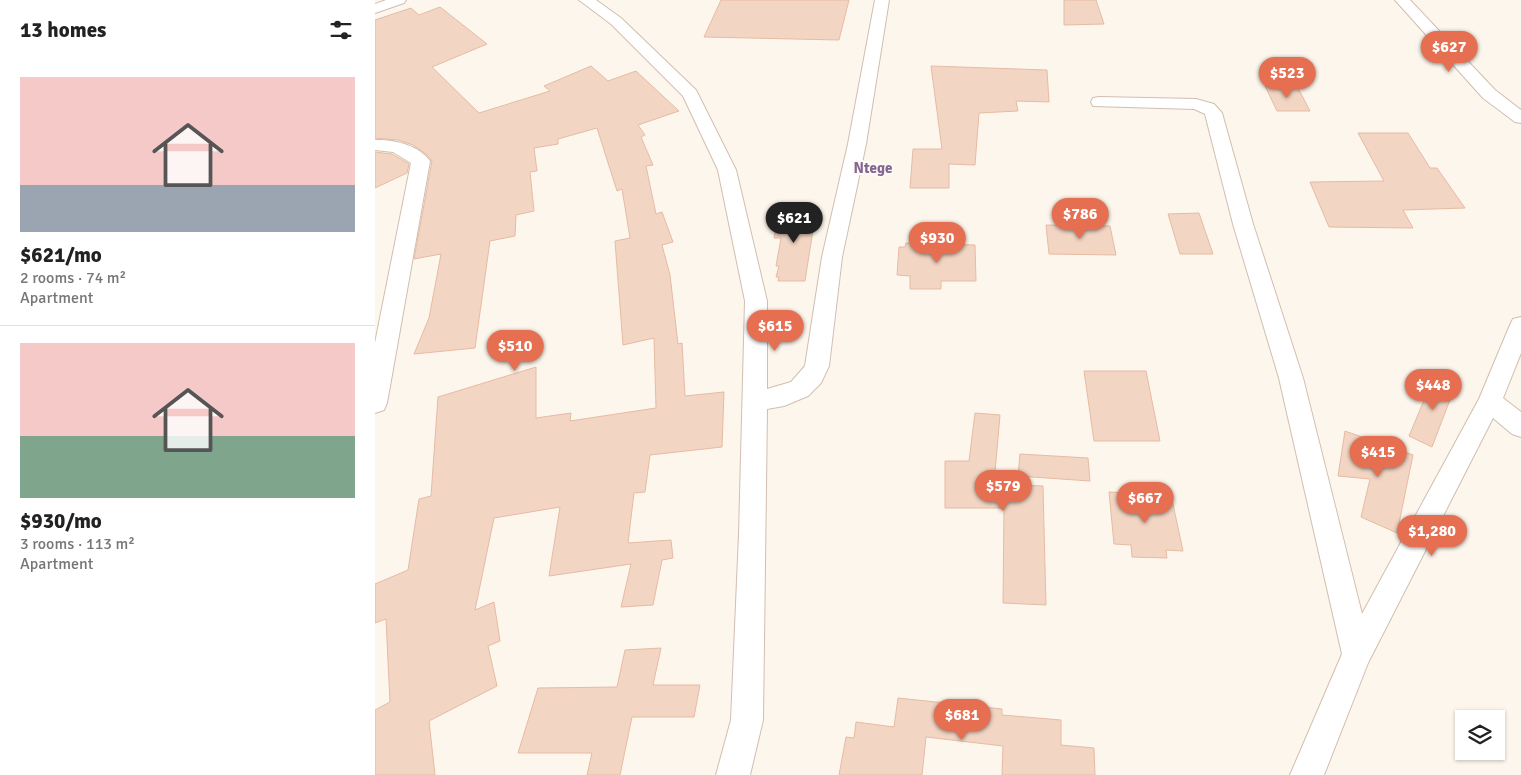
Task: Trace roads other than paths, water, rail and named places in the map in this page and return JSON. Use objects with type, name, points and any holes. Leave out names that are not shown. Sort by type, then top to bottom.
[{"type":"street","points":[[375,9],[399,0]]},
{"type":"street","points":[[586,0],[616,21],[690,94],[727,170],[756,301],[747,720],[733,775]]},
{"type":"street","points":[[755,402],[791,395],[802,390],[814,375],[817,366],[832,257],[857,144],[882,0]]},
{"type":"street","points":[[1402,0],[1489,94],[1521,118]]},
{"type":"street","points":[[1099,102],[1196,104],[1208,108],[1213,113],[1243,224],[1291,378],[1357,654]]},
{"type":"street","points":[[375,145],[386,144],[406,150],[421,161],[375,403]]},
{"type":"street","points":[[1307,775],[1357,654],[1490,401],[1521,326]]},
{"type":"street","points":[[1490,401],[1521,427]]},
{"type":"district","name":"Ntege","points":[[873,168]]}]
